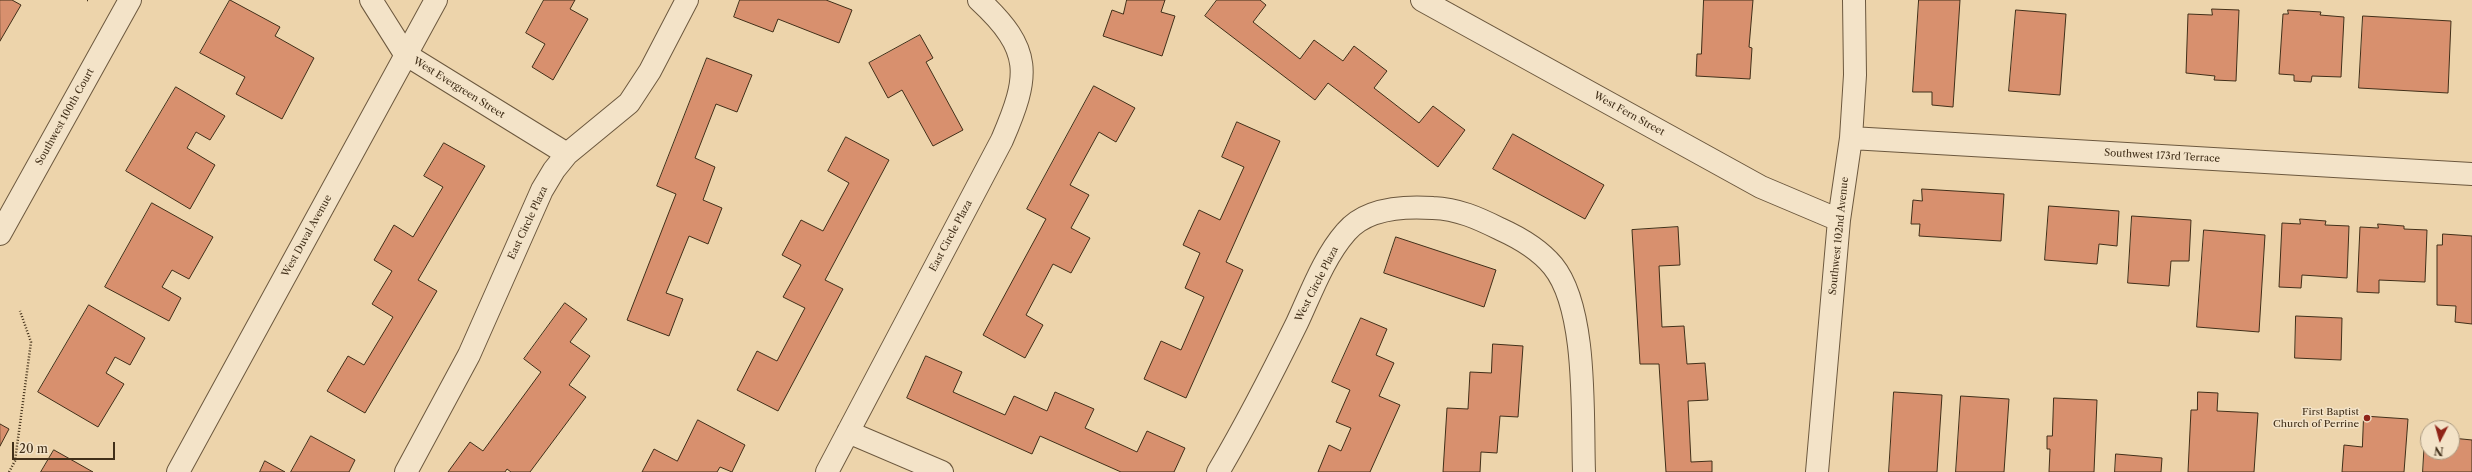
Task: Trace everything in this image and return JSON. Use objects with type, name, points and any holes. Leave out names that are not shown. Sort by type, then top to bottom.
[{"type":"street","name":"Southwest 100th Court","points":[[0,234],[130,0]]},
{"type":"street","name":"West Evergreen Street","points":[[371,0],[405,54],[567,154]]},
{"type":"street","name":"West Duval Avenue","points":[[178,472],[405,54],[436,0]]},
{"type":"street","name":"East Circle Plaza","points":[[406,472],[468,354],[542,190],[554,170],[567,154],[633,98],[650,71],[687,0]]},
{"type":"street","name":"East Circle Plaza","points":[[827,472],[1002,140],[1017,100],[1022,67],[1015,42],[1008,30],[979,0]]},
{"type":"street","name":"West Fern Street","points":[[1422,0],[1761,187],[1839,220]]},
{"type":"street","name":"Southwest 102nd Avenue","points":[[1817,472],[1839,220],[1851,138],[1855,75],[1854,0]]},
{"type":"street","name":"Southwest 173rd Terrace","points":[[1851,138],[2472,174]]},
{"type":"street","name":"West Circle Plaza","points":[[1218,472],[1250,418],[1322,271],[1346,231],[1358,221],[1377,213],[1400,208],[1419,207],[1460,212],[1482,220],[1521,239],[1553,266],[1566,290],[1578,341],[1584,472]]},
{"type":"street","points":[[848,432],[942,472]]},
{"type":"path","points":[[9,472],[15,461],[31,342],[20,311]]},
{"type":"building","points":[[0,0],[12,0],[21,5],[0,41]]},
{"type":"building","points":[[230,0],[280,27],[275,36],[314,58],[282,119],[236,94],[245,77],[200,53]]},
{"type":"building","points":[[544,0],[575,0],[570,9],[588,19],[553,80],[532,67],[545,44],[526,33]]},
{"type":"building","points":[[740,0],[826,0],[852,10],[839,43],[778,19],[773,32],[734,17]]},
{"type":"building","points":[[1127,0],[1165,0],[1161,12],[1175,16],[1162,56],[1103,36],[1112,10],[1123,14]]},
{"type":"building","points":[[1217,0],[1260,0],[1266,5],[1253,22],[1300,59],[1314,40],[1343,61],[1354,46],[1387,71],[1374,88],[1419,123],[1433,106],[1465,130],[1438,167],[1328,83],[1315,100],[1205,16]]},
{"type":"building","points":[[1704,0],[1753,0],[1749,47],[1752,48],[1750,79],[1696,76],[1697,54],[1701,54]]},
{"type":"building","points":[[1919,0],[1960,0],[1953,107],[1932,105],[1932,92],[1913,92]]},
{"type":"building","points":[[2212,9],[2239,10],[2236,81],[2214,80],[2215,76],[2186,73],[2188,14],[2212,15]]},
{"type":"building","points":[[2016,10],[2066,14],[2060,95],[2009,91]]},
{"type":"building","points":[[2288,10],[2321,12],[2320,15],[2344,17],[2341,77],[2312,76],[2311,82],[2294,81],[2294,75],[2279,74],[2283,14],[2288,14]]},
{"type":"building","points":[[2363,16],[2451,21],[2448,93],[2359,88]]},
{"type":"building","points":[[920,35],[933,58],[926,62],[963,130],[933,146],[902,90],[888,98],[869,63]]},
{"type":"building","points":[[707,58],[752,75],[737,112],[716,104],[695,158],[715,167],[703,200],[722,208],[708,244],[689,236],[666,293],[683,299],[669,336],[627,320],[676,194],[657,186]]},
{"type":"building","points":[[1094,86],[1135,108],[1116,142],[1099,132],[1070,185],[1089,195],[1071,228],[1090,238],[1071,273],[1053,264],[1026,315],[1043,325],[1025,358],[983,335],[1046,219],[1027,209]]},
{"type":"building","points":[[176,87],[225,116],[210,140],[196,132],[187,148],[215,165],[190,209],[126,171]]},
{"type":"building","points":[[1237,122],[1280,141],[1226,262],[1243,270],[1186,398],[1144,379],[1161,341],[1181,350],[1204,297],[1185,288],[1200,253],[1183,245],[1199,210],[1220,220],[1244,167],[1222,157]]},
{"type":"building","points":[[1513,134],[1604,185],[1585,219],[1493,169]]},
{"type":"building","points":[[846,137],[889,160],[825,280],[843,289],[778,411],[737,390],[757,351],[777,361],[805,308],[783,297],[801,265],[782,255],[801,220],[823,231],[849,183],[828,171]]},
{"type":"building","points":[[444,143],[485,166],[418,280],[437,291],[365,413],[327,391],[348,356],[364,365],[393,317],[372,304],[392,271],[374,260],[394,225],[413,237],[443,187],[424,176]]},
{"type":"building","points":[[1922,189],[2004,194],[2001,241],[1919,236],[1920,224],[1911,224],[1913,200],[1922,201]]},
{"type":"building","points":[[152,203],[213,237],[189,279],[172,270],[162,287],[181,298],[169,321],[105,287]]},
{"type":"building","points":[[2049,206],[2119,211],[2117,246],[2099,244],[2097,264],[2045,260]]},
{"type":"building","points":[[2132,216],[2191,220],[2189,261],[2171,261],[2169,286],[2128,283]]},
{"type":"building","points":[[2300,219],[2326,221],[2325,225],[2349,226],[2347,278],[2302,275],[2301,288],[2279,287],[2282,223],[2300,224]]},
{"type":"building","points":[[2378,224],[2404,226],[2404,229],[2427,230],[2425,282],[2379,280],[2379,293],[2357,292],[2360,227],[2378,228]]},
{"type":"building","points":[[1678,227],[1680,265],[1659,266],[1662,327],[1684,326],[1687,364],[1705,363],[1708,400],[1688,401],[1691,462],[1712,461],[1712,472],[1666,472],[1659,364],[1640,364],[1632,230]]},
{"type":"building","points":[[2204,230],[2265,235],[2259,332],[2197,327]]},
{"type":"building","points":[[2443,234],[2472,236],[2472,324],[2455,322],[2456,306],[2437,305],[2437,245],[2442,245]]},
{"type":"building","points":[[1396,237],[1496,270],[1484,307],[1384,273]]},
{"type":"building","points":[[565,303],[587,319],[570,342],[590,356],[569,385],[586,397],[530,472],[511,472],[507,469],[505,472],[448,472],[470,442],[483,451],[541,372],[524,359]]},
{"type":"building","points":[[89,305],[145,338],[130,365],[115,357],[106,373],[124,384],[98,427],[38,392]]},
{"type":"building","points":[[2296,316],[2342,318],[2341,360],[2295,358]]},
{"type":"building","points":[[1361,318],[1387,329],[1376,355],[1394,363],[1379,396],[1400,405],[1370,472],[1318,472],[1329,445],[1341,451],[1351,428],[1336,422],[1350,390],[1332,382]]},
{"type":"building","points":[[1493,344],[1523,346],[1518,417],[1500,416],[1497,453],[1481,452],[1480,472],[1443,472],[1447,408],[1468,409],[1470,372],[1491,373]]},
{"type":"building","points":[[926,356],[962,372],[953,392],[1005,415],[1014,396],[1047,411],[1055,392],[1094,409],[1085,428],[1137,452],[1147,431],[1185,448],[1174,472],[1121,472],[1040,436],[1032,454],[907,398]]},
{"type":"building","points":[[1894,392],[1942,395],[1937,472],[1889,472]]},
{"type":"building","points":[[2198,392],[2218,393],[2217,411],[2258,413],[2254,472],[2188,472],[2191,410],[2197,410]]},
{"type":"building","points":[[1961,396],[2009,399],[2004,472],[1956,472]]},
{"type":"building","points":[[2054,398],[2097,400],[2094,472],[2049,472],[2050,449],[2047,449],[2047,436],[2052,436]]},
{"type":"building","points":[[2364,416],[2408,419],[2404,472],[2342,472],[2344,445],[2362,447]]},
{"type":"building","points":[[698,420],[745,445],[732,472],[720,467],[717,472],[642,472],[654,449],[677,461]]},
{"type":"building","points":[[0,424],[9,429],[0,446]]},
{"type":"building","points":[[311,436],[355,460],[349,472],[291,472]]},
{"type":"building","points":[[2460,439],[2472,440],[2472,472],[2423,472],[2424,460],[2460,460]]},
{"type":"building","points":[[54,450],[93,472],[41,472]]},
{"type":"building","points":[[2116,454],[2162,458],[2161,472],[2115,472]]},
{"type":"building","points":[[265,461],[285,472],[260,472]]},
{"type":"place","name":"First Baptist Church of Perrine","points":[[2367,418]]}]
